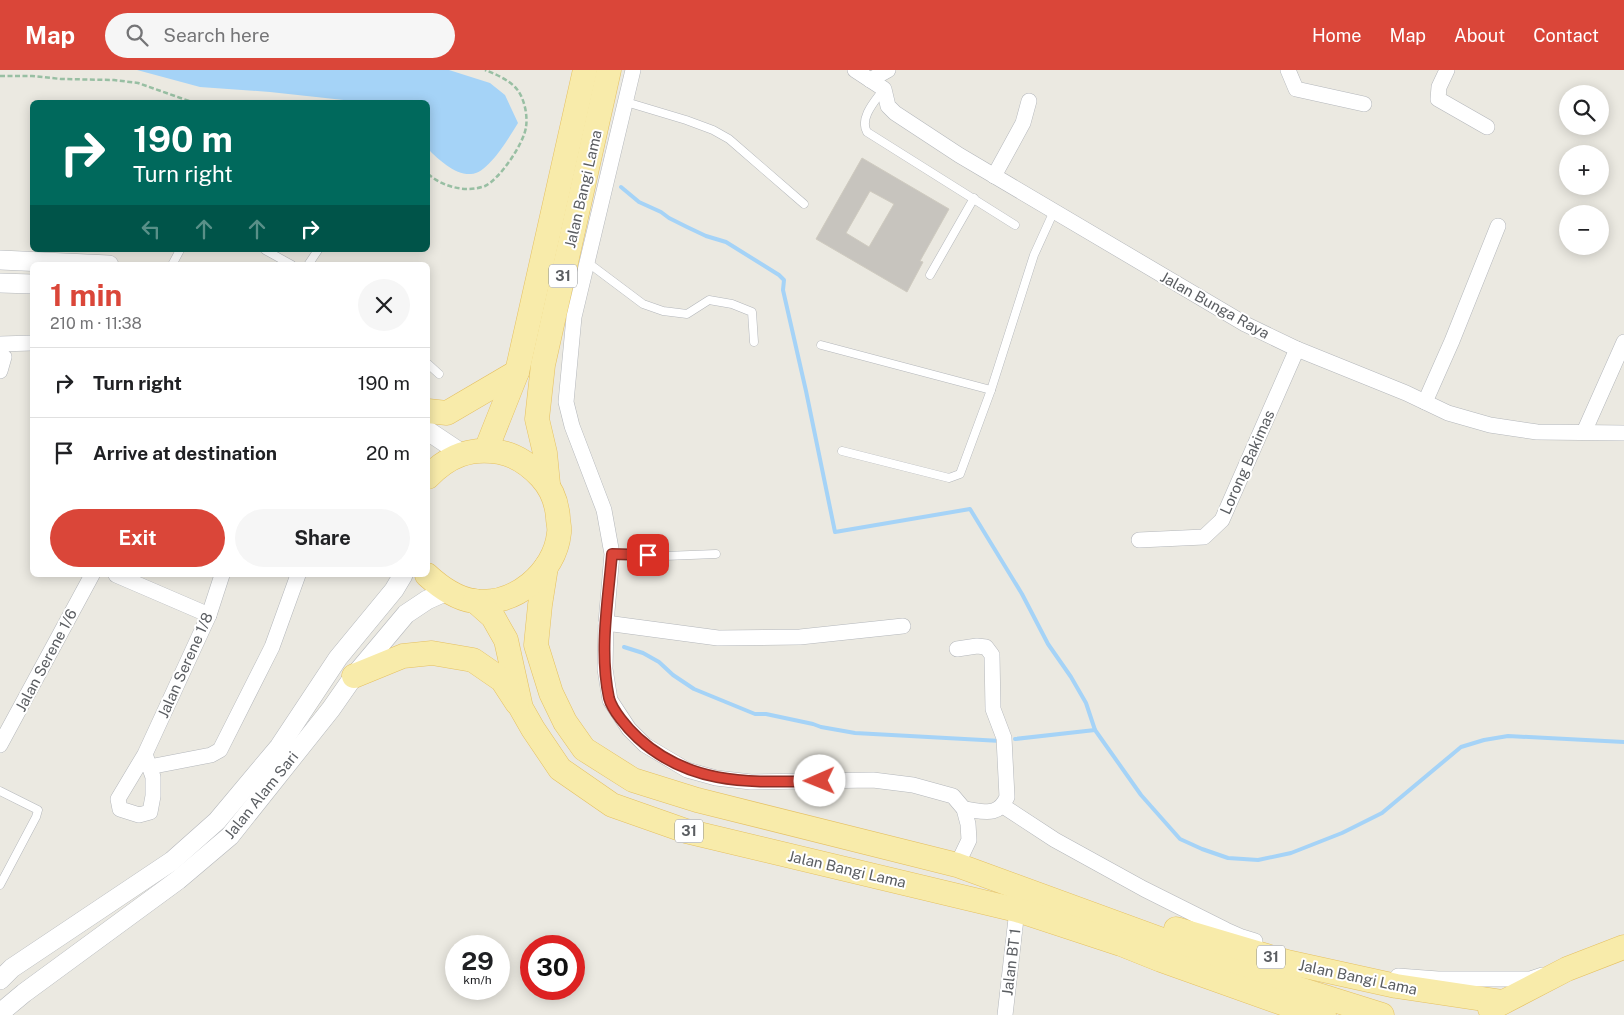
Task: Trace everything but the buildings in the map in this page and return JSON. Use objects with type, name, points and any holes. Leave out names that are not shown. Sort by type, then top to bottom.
[{"type":"main road","name":"31","points":[[430,475],[439,465],[461,453],[486,450],[517,372],[585,70]]},
{"type":"main road","name":"Jalan Bangi Lama","points":[[430,577],[447,592],[462,598],[475,601],[499,600],[519,593],[539,578],[553,557],[559,533],[557,508],[548,484],[545,453],[537,419],[543,365],[610,70]]},
{"type":"main road","points":[[430,411],[448,413],[517,372]]},
{"type":"main road","name":"Jalan Bangi Lama","points":[[486,450],[509,454],[531,466],[548,484]]},
{"type":"main road","name":"Jalan Bangi Lama","points":[[546,567],[536,645],[551,693],[565,722],[584,749],[633,780],[697,800],[957,865],[1283,984],[1369,1013]]},
{"type":"main road","name":"Jalan Bangi Lama","points":[[475,601],[493,617],[506,640],[521,708],[533,729],[560,769],[612,805],[686,831],[1017,910],[1121,944],[1282,1006],[1324,1015]]},
{"type":"main road","points":[[354,676],[403,656],[432,653],[473,660],[502,680],[521,708]]},
{"type":"main road","name":"Jalan Bangi Lama","points":[[1042,896],[1096,905],[1287,962],[1396,986],[1503,1002]]},
{"type":"main road","points":[[1479,1015],[1567,969],[1624,947]]},
{"type":"street","points":[[633,70],[574,317],[566,402],[572,426],[604,510],[612,554],[606,623],[606,670],[610,700],[629,730],[645,745],[687,770],[716,778],[751,782],[873,780],[913,785],[953,796],[964,809],[968,824],[969,840],[957,865]]},
{"type":"street","points":[[855,70],[884,89]]},
{"type":"street","points":[[870,80],[888,70]]},
{"type":"street","points":[[1288,70],[1296,89],[1364,104]]},
{"type":"street","points":[[1447,70],[1439,87],[1438,99],[1487,127]]},
{"type":"street","name":"Jalan Bunga Raya","points":[[884,89],[888,106],[895,113],[959,155],[1245,324],[1297,349],[1448,413],[1490,425],[1537,432],[1624,433]]},
{"type":"street","points":[[994,176],[1023,123],[1029,101]]},
{"type":"street","points":[[1425,402],[1452,341],[1498,226]]},
{"type":"street","points":[[0,260],[44,262]]},
{"type":"street","points":[[0,283],[30,284]]},
{"type":"street","points":[[1584,432],[1624,342]]},
{"type":"street","points":[[0,344],[30,343]]},
{"type":"street","name":"Lorong Bakimas","points":[[1139,540],[1204,537],[1222,520],[1297,349]]},
{"type":"street","points":[[0,354],[4,357],[0,371]]},
{"type":"street","points":[[430,432],[461,453]]},
{"type":"street","name":"Jalan Serene 1/6","points":[[0,745],[91,577]]},
{"type":"street","points":[[121,577],[209,615]]},
{"type":"street","name":"Jalan Serene 1/8","points":[[221,577],[209,615],[147,761],[211,755],[220,750],[272,647],[297,577]]},
{"type":"street","name":"Jalan Alam Sari","points":[[0,980],[12,968],[172,861],[217,821],[279,747],[338,658],[394,590],[402,577]]},
{"type":"street","name":"Jalan Alam Sari","points":[[1,1013],[24,992],[178,880],[230,836],[331,709],[354,676],[406,614],[427,600],[447,592]]},
{"type":"street","points":[[606,623],[718,638],[800,637],[903,626]]},
{"type":"street","points":[[957,649],[977,646],[986,647],[992,655],[993,709],[1004,738],[1007,797],[1003,806],[991,812],[964,809]]},
{"type":"street","points":[[1003,806],[1055,840],[1144,889],[1242,937],[1382,975],[1530,979],[1567,969]]},
{"type":"street","name":"Jalan BT 1","points":[[1005,1015],[1017,910]]},
{"type":"lane","points":[[884,89],[870,108],[864,121],[864,127],[867,132],[1014,225]]},
{"type":"lane","points":[[626,102],[686,120],[713,130],[730,139],[804,204]]},
{"type":"lane","points":[[930,275],[974,198]]},
{"type":"lane","points":[[842,451],[950,478],[960,474],[990,390],[1034,255],[1054,211]]},
{"type":"lane","points":[[269,252],[287,262]]},
{"type":"lane","points":[[587,262],[643,304],[663,311],[687,314],[708,300],[732,304],[752,312],[754,342]]},
{"type":"lane","points":[[821,345],[990,390]]},
{"type":"lane","points":[[430,366],[439,374]]},
{"type":"lane","points":[[612,554],[665,556],[716,554]]},
{"type":"lane","points":[[0,790],[38,810],[0,885]]},
{"type":"path","points":[[430,178],[455,188],[485,186],[502,173],[522,140],[526,128],[526,115],[522,98],[516,88],[485,70]]},
{"type":"path","points":[[0,76],[114,80],[138,84],[186,100]]},
{"type":"water","points":[[137,70],[449,70],[490,83],[505,95],[518,123],[498,153],[484,168],[478,172],[465,174],[448,166],[430,151],[430,100],[344,100],[200,87]]},
{"type":"waterway","points":[[621,187],[639,202],[661,212],[669,218],[706,236],[726,242],[784,280],[783,290],[835,532],[970,509],[1022,594],[1048,644],[1086,703],[1095,730],[1141,795],[1180,839],[1228,858],[1258,860],[1291,853],[1342,833],[1382,813],[1461,747],[1484,740],[1508,736],[1624,742]]},
{"type":"waterway","points":[[624,647],[643,653],[659,662],[673,675],[694,689],[755,714],[766,714],[855,733],[1001,741]]},
{"type":"waterway","points":[[1015,739],[1095,730]]},
{"type":"route","points":[[648,555],[612,554],[606,623],[606,670],[610,700],[629,730],[645,745],[687,770],[716,778],[751,782],[820,781]]}]
